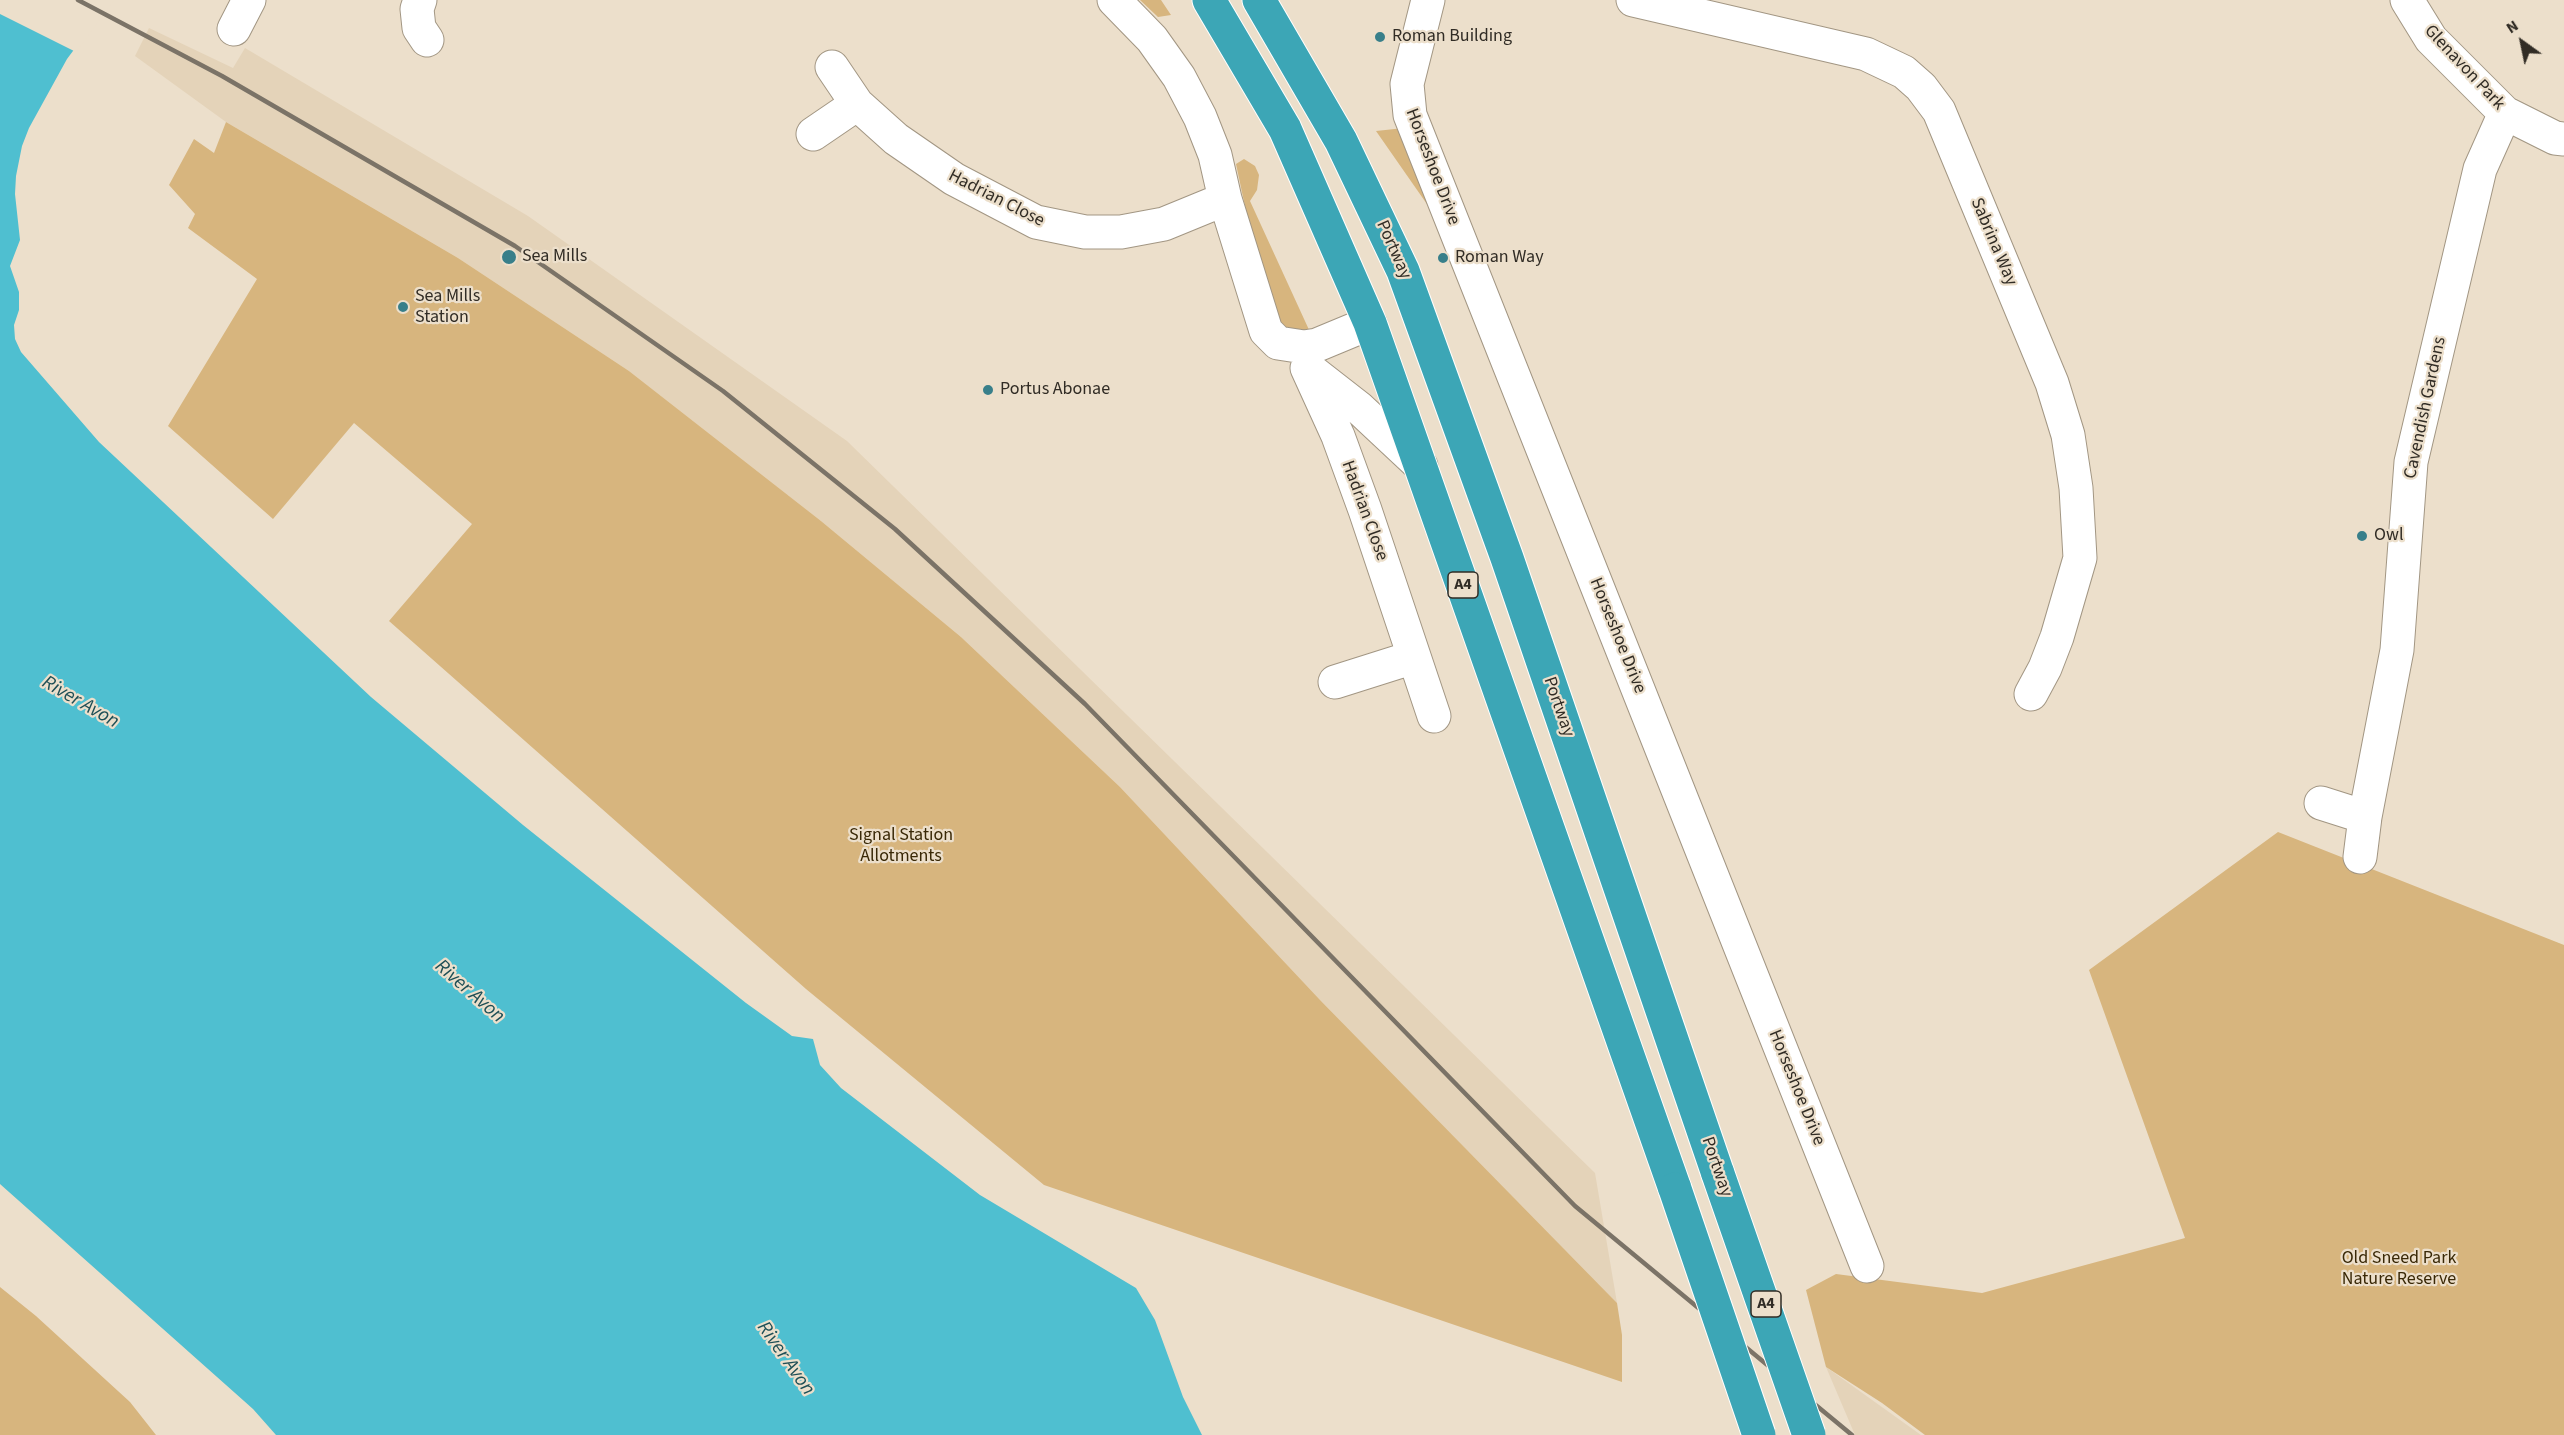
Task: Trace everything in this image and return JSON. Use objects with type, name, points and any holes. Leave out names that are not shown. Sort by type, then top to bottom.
[{"type":"highway","name":"A4","points":[[1209,0],[1285,129],[1370,323],[1675,1189],[1759,1435]]},
{"type":"highway","name":"Portway","points":[[1265,3],[1346,151],[1403,271],[1507,558],[1809,1435]]},
{"type":"street","points":[[234,29],[249,0]]},
{"type":"street","points":[[420,0],[417,9],[418,28],[427,40]]},
{"type":"street","name":"Hadrian Close","points":[[1114,0],[1152,39],[1179,77],[1200,117],[1215,155],[1225,199],[1266,331],[1307,368],[1365,413],[1421,466]]},
{"type":"street","name":"Horseshoe Drive","points":[[1428,0],[1407,84],[1410,115],[1867,1266]]},
{"type":"street","name":"Sabrina Way","points":[[1633,0],[1866,54],[1904,72],[1921,87],[1939,111],[2052,383],[2068,435],[2076,488],[2080,558],[2057,638],[2031,694]]},
{"type":"street","name":"Glenavon Park","points":[[2407,0],[2431,39],[2505,113],[2555,138],[2564,139]]},
{"type":"street","name":"Hadrian Close","points":[[832,67],[857,104],[896,139],[954,179],[1036,222],[1085,232],[1121,232],[1164,224],[1225,199]]},
{"type":"street","points":[[813,134],[857,104]]},
{"type":"street","name":"Cavendish Gardens","points":[[2360,857],[2365,817],[2397,650],[2411,462],[2480,169],[2505,113]]},
{"type":"street","points":[[1278,343],[1304,347],[1317,345],[1370,323]]},
{"type":"street","name":"Hadrian Close","points":[[1307,368],[1338,436],[1434,716]]},
{"type":"street","points":[[1335,682],[1414,657]]},
{"type":"street","points":[[2321,803],[2365,817]]},
{"type":"shaded area","points":[[149,28],[233,68],[245,48],[528,216],[847,441],[1595,1173],[1617,1303],[1321,1001],[1120,787],[961,637],[821,521],[629,371],[458,258],[226,122],[135,56]]},
{"type":"shaded area","points":[[1826,1367],[1921,1435],[1855,1435]]},
{"type":"green space","points":[[1140,0],[1161,0],[1171,15],[1158,17]]},
{"type":"green space","name":"Signal Station Allotments","points":[[226,122],[458,258],[629,371],[821,521],[961,637],[1120,787],[1321,1001],[1617,1303],[1622,1335],[1622,1382],[1044,1185],[806,989],[389,621],[472,524],[354,423],[273,519],[168,426],[257,279],[188,228],[195,214],[169,185],[194,139],[214,153]]},
{"type":"green space","points":[[1404,128],[1438,220],[1376,131]]},
{"type":"green space","points":[[1244,159],[1255,166],[1259,175],[1257,190],[1250,201],[1310,332],[1291,331],[1282,326],[1265,300],[1236,164]]},
{"type":"green space","name":"Old Sneed Park Nature Reserve","points":[[2278,832],[2564,945],[2564,1435],[1925,1435],[1882,1403],[1826,1367],[1806,1290],[1836,1274],[1982,1293],[2185,1238],[2089,970]]},
{"type":"green space","points":[[0,1287],[36,1316],[130,1402],[156,1435],[0,1435]]},
{"type":"water","name":"River Avon","points":[[0,0],[111,0],[67,59],[29,128],[22,146],[15,194],[20,240],[10,266],[19,292],[19,310],[14,325],[15,339],[21,352],[99,442],[371,697],[523,825],[746,1003],[792,1036],[813,1039],[820,1065],[841,1088],[980,1195],[1136,1288],[1155,1320],[1183,1397],[1202,1435],[276,1435],[253,1409],[0,1184]]},
{"type":"pier","points":[[0,0],[114,0],[76,52],[0,14]]},
{"type":"railway","points":[[78,0],[222,76],[515,246],[723,391],[895,529],[1085,704],[1575,1206],[1852,1435]]},
{"type":"place","name":"Roman Building","points":[[1380,37]]},
{"type":"place","name":"Sea Mills","points":[[509,257]]},
{"type":"place","name":"Roman Way","points":[[1443,258]]},
{"type":"place","name":"Sea Mills Station","points":[[403,307]]},
{"type":"place","name":"Portus Abonae","points":[[988,390]]},
{"type":"place","name":"Owl","points":[[2362,536]]}]
